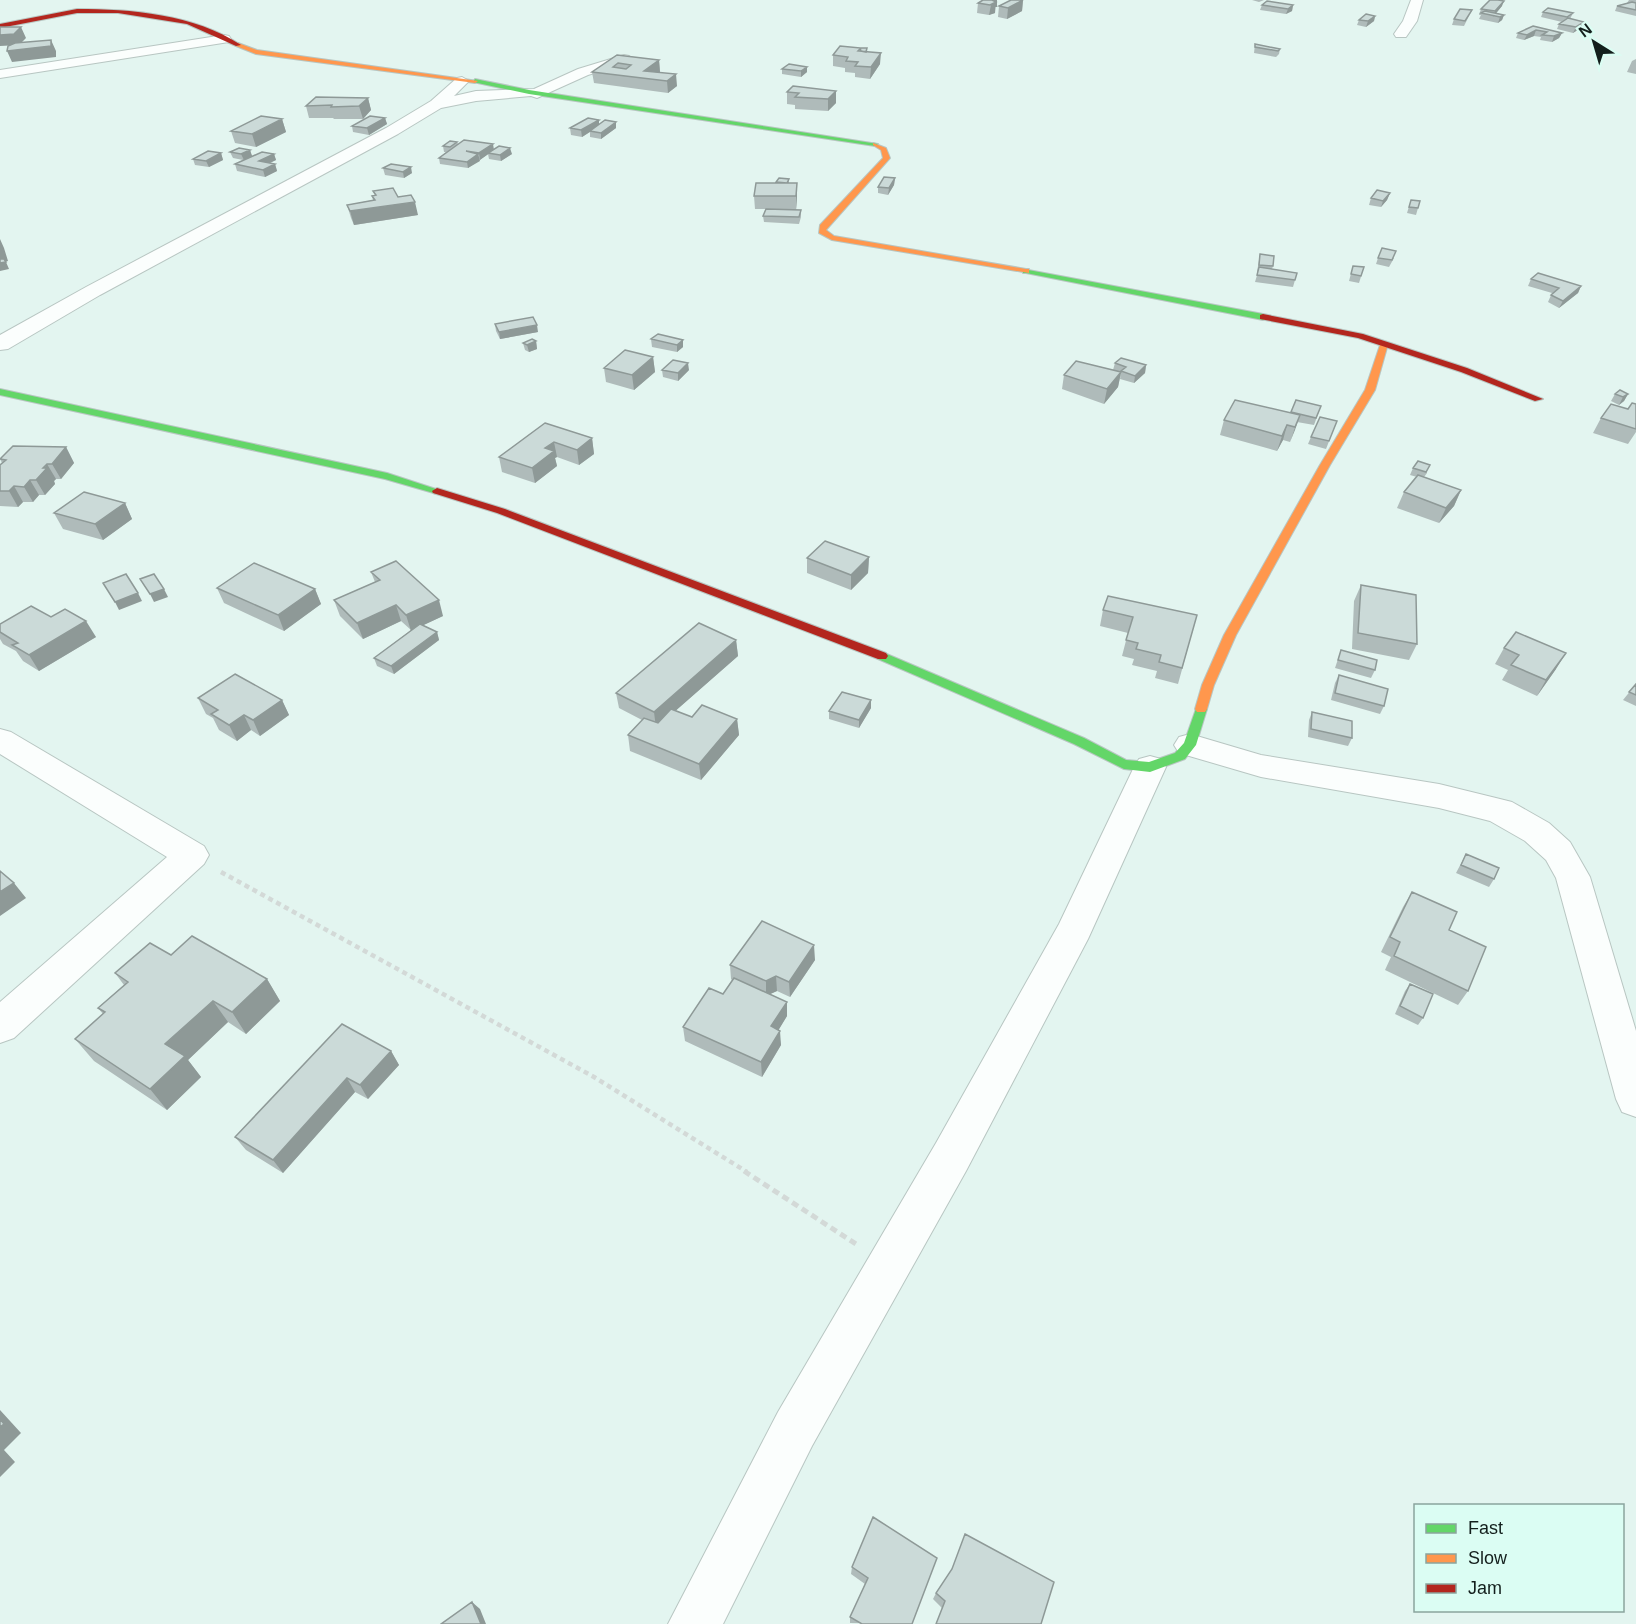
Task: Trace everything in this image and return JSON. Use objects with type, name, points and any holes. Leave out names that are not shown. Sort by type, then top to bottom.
[{"type":"street","points":[[1401,34],[1410,21],[1417,0]]},
{"type":"street","points":[[0,26],[90,10],[188,23],[256,52],[495,84],[533,92],[869,141],[883,147],[887,159],[823,227],[822,231],[832,238],[978,262],[1360,336],[1464,370],[1538,399]]},
{"type":"street","points":[[0,74],[224,39]]},
{"type":"street","points":[[436,104],[476,96],[533,92],[624,58]]},
{"type":"street","points":[[0,344],[93,291],[383,136],[436,104],[462,81]]},
{"type":"street","points":[[0,392],[387,476],[501,511],[848,641],[1079,741],[1124,764],[1150,767],[1180,756],[1190,745],[1208,686],[1230,635],[1325,465],[1370,390],[1384,344]]},
{"type":"street","points":[[0,740],[192,855],[0,1026]]},
{"type":"street","points":[[1190,745],[1261,766],[1439,796],[1500,812],[1537,832],[1558,851],[1573,877],[1636,1099]]},
{"type":"street","points":[[695,1624],[795,1429],[951,1157],[1075,929],[1150,767]]},
{"type":"path","points":[[192,855],[594,1077],[748,1173],[889,1266]]},
{"type":"building","points":[[983,0],[996,2],[990,5],[978,3]]},
{"type":"building","points":[[1011,0],[1023,0],[1008,8],[999,6]]},
{"type":"building","points":[[1490,0],[1504,1],[1495,11],[1481,9]]},
{"type":"building","points":[[1267,1],[1293,5],[1288,9],[1262,5]]},
{"type":"building","points":[[1636,3],[1636,10],[1617,6]]},
{"type":"building","points":[[1548,8],[1573,13],[1567,17],[1543,12]]},
{"type":"building","points":[[1460,9],[1472,10],[1465,21],[1454,19]]},
{"type":"building","points":[[1485,11],[1504,15],[1500,17],[1481,13]]},
{"type":"building","points":[[1366,14],[1375,16],[1368,21],[1359,20]]},
{"type":"building","points":[[1568,18],[1584,22],[1576,27],[1559,24]]},
{"type":"building","points":[[1533,26],[1562,33],[1554,36],[1542,35],[1547,32],[1536,30],[1527,35],[1518,33]]},
{"type":"building","points":[[0,27],[21,27],[14,34],[0,35]]},
{"type":"building","points":[[51,40],[51,46],[7,51],[8,46],[15,43]]},
{"type":"building","points":[[1255,44],[1280,49],[1278,51],[1255,47]]},
{"type":"building","points":[[840,46],[861,48],[858,51],[881,53],[871,67],[855,66],[858,62],[846,61],[848,57],[833,55]]},
{"type":"building","points":[[617,55],[659,60],[644,71],[676,74],[667,81],[592,72]],"holes":[[[618,63],[631,65],[626,69],[613,67]]]},
{"type":"building","points":[[789,64],[807,67],[801,71],[782,69]]},
{"type":"building","points":[[793,86],[836,91],[828,99],[795,97],[799,93],[787,92]]},
{"type":"building","points":[[316,97],[368,98],[359,106],[306,106]]},
{"type":"building","points":[[261,116],[282,119],[252,134],[231,131]]},
{"type":"building","points":[[370,116],[385,118],[367,128],[352,126]]},
{"type":"building","points":[[588,118],[599,120],[581,130],[570,128]]},
{"type":"building","points":[[605,120],[616,122],[601,133],[590,131]]},
{"type":"building","points":[[464,140],[493,144],[479,153],[466,151],[478,154],[467,162],[439,158]]},
{"type":"building","points":[[450,141],[457,142],[450,147],[443,146]]},
{"type":"building","points":[[499,146],[510,148],[500,155],[488,153]]},
{"type":"building","points":[[239,148],[250,150],[241,154],[230,152]]},
{"type":"building","points":[[208,151],[221,153],[206,161],[193,159]]},
{"type":"building","points":[[262,152],[274,154],[259,161],[275,164],[263,170],[235,164]]},
{"type":"building","points":[[391,164],[411,167],[403,172],[383,168]]},
{"type":"building","points":[[884,177],[895,178],[889,188],[878,187]]},
{"type":"building","points":[[779,178],[789,179],[787,183],[776,182]]},
{"type":"building","points":[[756,183],[797,183],[796,196],[754,196]]},
{"type":"building","points":[[393,188],[398,197],[411,195],[415,202],[350,211],[347,205],[375,200],[372,196],[376,195],[373,191]]},
{"type":"building","points":[[1377,190],[1390,193],[1383,201],[1371,198]]},
{"type":"building","points":[[1411,200],[1420,201],[1418,208],[1409,207]]},
{"type":"building","points":[[766,209],[801,210],[799,217],[763,216]]},
{"type":"building","points":[[1382,248],[1396,251],[1392,260],[1378,258]]},
{"type":"building","points":[[1260,254],[1274,256],[1273,266],[1259,265]]},
{"type":"building","points":[[1353,266],[1364,267],[1361,276],[1351,274]]},
{"type":"building","points":[[1259,267],[1297,273],[1295,280],[1257,275]]},
{"type":"building","points":[[1538,273],[1581,286],[1563,301],[1551,295],[1559,288],[1531,279]]},
{"type":"building","points":[[533,317],[537,325],[499,332],[495,324]]},
{"type":"building","points":[[658,334],[683,340],[677,345],[651,339]]},
{"type":"building","points":[[532,339],[536,341],[527,345],[523,343]]},
{"type":"building","points":[[625,350],[653,357],[632,375],[604,368]]},
{"type":"building","points":[[1121,358],[1146,365],[1135,376],[1121,371],[1126,367],[1115,363]]},
{"type":"building","points":[[673,360],[688,363],[678,373],[662,370]]},
{"type":"building","points":[[1076,361],[1121,372],[1107,389],[1064,375]]},
{"type":"building","points":[[1620,390],[1628,394],[1623,397],[1615,394]]},
{"type":"building","points":[[1235,400],[1300,415],[1295,427],[1287,425],[1282,436],[1224,420]]},
{"type":"building","points":[[1296,400],[1321,406],[1316,418],[1291,412]]},
{"type":"building","points":[[1632,403],[1636,404],[1636,429],[1601,418],[1611,404],[1628,409]]},
{"type":"building","points":[[1320,417],[1337,421],[1329,441],[1311,437]]},
{"type":"building","points":[[545,423],[592,438],[577,450],[554,442],[545,448],[554,451],[532,468],[499,457]]},
{"type":"building","points":[[13,446],[66,447],[52,464],[47,464],[43,468],[47,468],[36,480],[30,480],[24,487],[14,486],[9,491],[0,491],[0,465],[6,460],[0,459]]},
{"type":"building","points":[[1418,461],[1430,465],[1426,472],[1413,468]]},
{"type":"building","points":[[1418,475],[1461,490],[1446,508],[1404,492]]},
{"type":"building","points":[[84,492],[125,503],[95,524],[54,513]]},
{"type":"building","points":[[825,541],[869,557],[851,575],[807,558]]},
{"type":"building","points":[[396,561],[439,600],[406,615],[396,605],[357,623],[334,600],[380,580],[371,572]]},
{"type":"building","points":[[254,563],[315,589],[278,615],[217,588]]},
{"type":"building","points":[[126,574],[138,593],[115,602],[103,583]]},
{"type":"building","points":[[154,574],[164,589],[150,594],[140,579]]},
{"type":"building","points":[[1361,585],[1416,595],[1417,644],[1358,633]]},
{"type":"building","points":[[1108,596],[1197,615],[1182,668],[1159,662],[1161,655],[1136,649],[1138,643],[1126,640],[1133,617],[1103,610]]},
{"type":"building","points":[[31,606],[51,617],[65,609],[86,621],[29,655],[12,645],[18,643],[0,632],[0,624]]},
{"type":"building","points":[[699,623],[736,640],[654,712],[616,693]]},
{"type":"building","points":[[420,624],[437,632],[391,666],[374,658]]},
{"type":"building","points":[[1516,632],[1566,653],[1546,680],[1511,665],[1519,655],[1504,648]]},
{"type":"building","points":[[1341,650],[1377,660],[1375,670],[1338,660]]},
{"type":"building","points":[[235,674],[282,700],[253,720],[244,715],[229,725],[211,714],[218,710],[198,698]]},
{"type":"building","points":[[1339,675],[1388,689],[1384,706],[1335,693]]},
{"type":"building","points":[[1636,684],[1636,695],[1629,692]]},
{"type":"building","points":[[842,692],[871,700],[859,720],[829,711]]},
{"type":"building","points":[[702,705],[737,719],[699,764],[628,735],[644,718],[658,723],[671,709],[692,717]]},
{"type":"building","points":[[1312,712],[1352,721],[1352,738],[1311,729]]},
{"type":"building","points":[[1466,854],[1499,868],[1494,879],[1461,865]]},
{"type":"building","points":[[0,871],[14,883],[0,892]]},
{"type":"building","points":[[1412,892],[1457,912],[1449,930],[1486,947],[1468,991],[1394,956],[1400,942],[1390,937]]},
{"type":"building","points":[[762,921],[814,945],[789,982],[776,976],[766,981],[730,965]]},
{"type":"building","points":[[192,936],[267,979],[232,1012],[213,1001],[165,1044],[185,1056],[150,1089],[75,1039],[105,1012],[98,1008],[128,982],[115,973],[150,943],[171,955]]},
{"type":"building","points":[[734,978],[787,1002],[771,1026],[780,1031],[761,1062],[683,1027],[709,988],[723,994]]},
{"type":"building","points":[[1410,984],[1433,994],[1423,1018],[1400,1006]]},
{"type":"building","points":[[342,1024],[391,1051],[360,1085],[347,1078],[273,1160],[235,1137]]},
{"type":"building","points":[[873,1517],[937,1558],[912,1624],[862,1624],[850,1617],[868,1578],[852,1567]]},
{"type":"building","points":[[965,1534],[1054,1582],[1041,1624],[936,1624],[945,1601],[936,1593],[952,1569]]},
{"type":"building","points":[[472,1602],[481,1624],[441,1624]]},
{"type":"traffic: fast","points":[[475,81],[529,92],[875,144]]},
{"type":"traffic: fast","points":[[1026,271],[1263,317]]},
{"type":"traffic: fast","points":[[0,392],[387,476],[437,491]]},
{"type":"traffic: fast","points":[[882,656],[1079,741],[1124,764],[1150,767],[1180,756],[1190,745],[1201,709]]},
{"type":"traffic: slow","points":[[238,45],[256,52],[475,81]]},
{"type":"traffic: slow","points":[[875,144],[884,149],[887,158],[823,227],[822,231],[832,238],[1026,271]]},
{"type":"traffic: slow","points":[[1201,709],[1208,685],[1230,635],[1325,465],[1370,390],[1384,344]]},
{"type":"traffic: jam","points":[[0,26],[77,11],[118,11],[188,23],[238,45]]},
{"type":"traffic: jam","points":[[1263,317],[1360,336],[1464,370],[1538,399]]},
{"type":"traffic: jam","points":[[437,491],[501,511],[882,656]]}]
